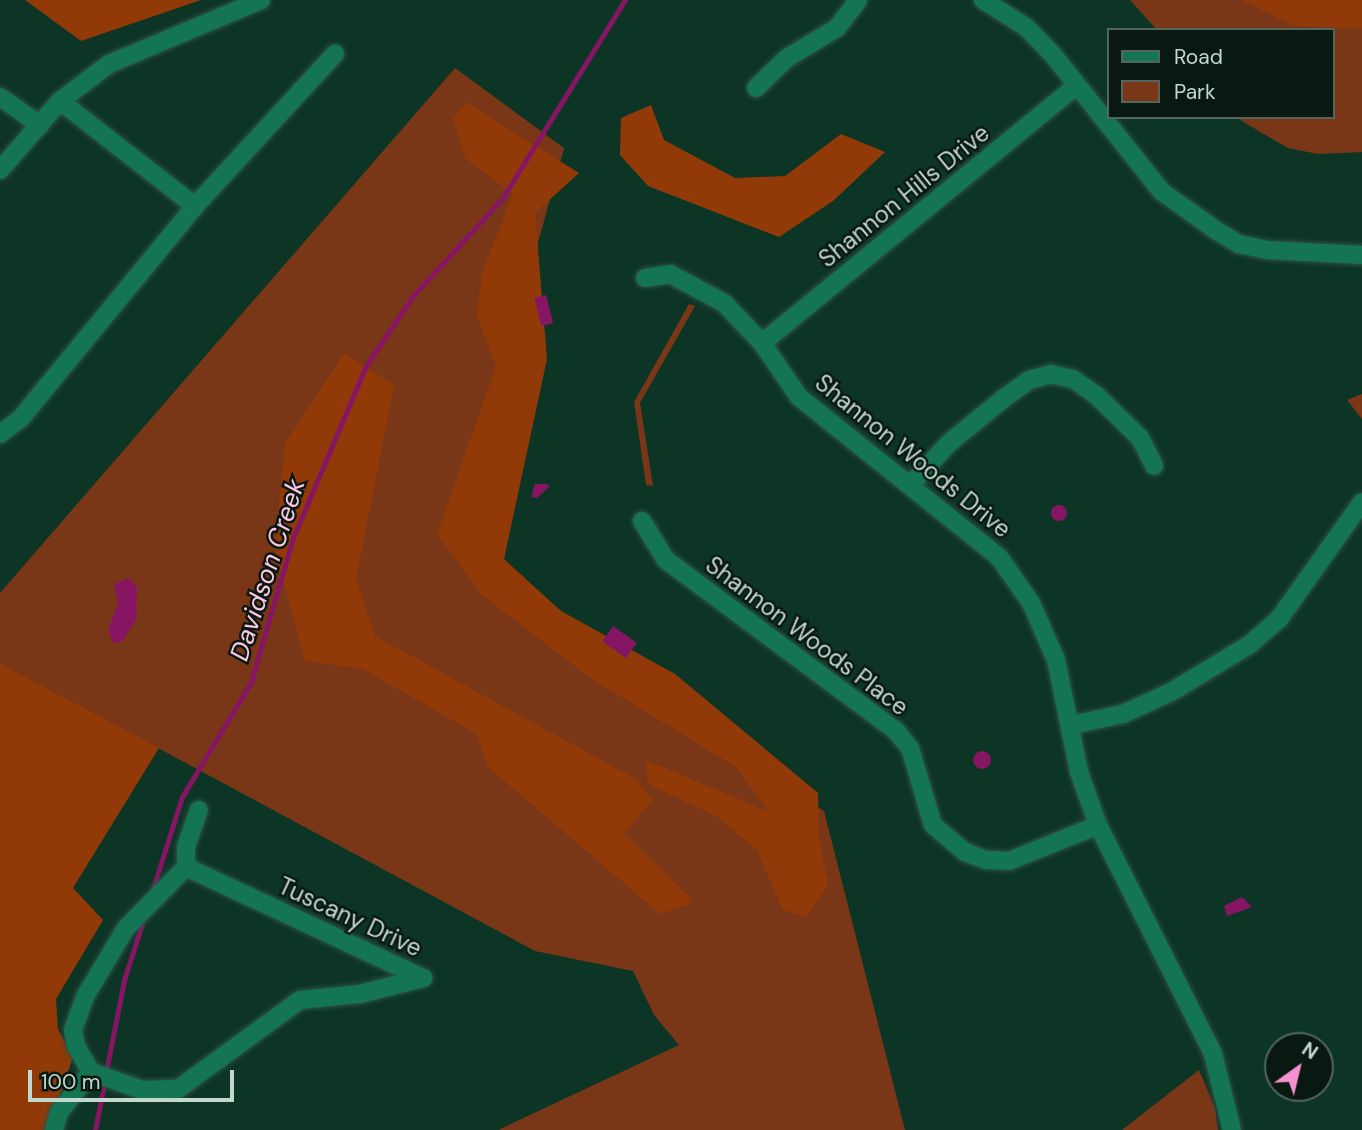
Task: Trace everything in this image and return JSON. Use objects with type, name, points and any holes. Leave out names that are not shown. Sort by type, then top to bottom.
[{"type":"street","points":[[0,170],[60,102],[109,64],[261,0]]},
{"type":"street","points":[[756,88],[788,58],[837,28],[858,0]]},
{"type":"street","points":[[983,0],[1026,27],[1161,191],[1217,231],[1239,244],[1267,250],[1362,255]]},
{"type":"street","points":[[0,434],[21,418],[195,206],[335,54]]},
{"type":"street","name":"Shannon Hills Drive","points":[[762,343],[1076,86]]},
{"type":"street","points":[[0,97],[40,125]]},
{"type":"street","points":[[60,102],[195,206]]},
{"type":"street","name":"Shannon Woods Drive","points":[[645,278],[670,274],[701,287],[724,303],[762,343],[799,397],[912,483],[999,557],[1031,603],[1056,660],[1072,725],[1079,772],[1098,825],[1213,1054],[1233,1130]]},
{"type":"street","points":[[912,483],[949,443],[1003,399],[1029,380],[1051,374],[1073,379],[1096,395],[1140,438],[1154,466]]},
{"type":"street","points":[[1072,725],[1123,714],[1171,692],[1249,645],[1279,619],[1362,502]]},
{"type":"street","name":"Shannon Woods Place","points":[[642,521],[666,560],[897,731],[910,748],[933,825],[965,852],[986,860],[1009,861],[1098,825]]},
{"type":"street","points":[[54,1130],[59,1112],[92,1072],[76,1046],[74,1030],[86,995],[126,928],[186,867],[186,847],[199,810]]},
{"type":"street","name":"Tuscany Drive","points":[[92,1072],[142,1090],[178,1089],[300,1000],[360,994],[423,978],[186,867]]},
{"type":"green space","points":[[1130,0],[1362,0],[1362,152],[1318,154],[1288,148],[1238,119],[1334,119],[1334,28],[1155,28]]},
{"type":"green space","points":[[455,68],[564,148],[457,538],[571,655],[824,811],[905,1130],[498,1130],[679,1045],[654,1015],[633,971],[535,951],[0,663],[0,593]]},
{"type":"green space","points":[[689,304],[695,306],[640,403],[653,486],[646,485],[634,402]]},
{"type":"green space","points":[[1362,394],[1362,419],[1347,400]]},
{"type":"green space","points":[[1199,1070],[1215,1108],[1218,1130],[1122,1130]]},
{"type":"shaded area","points":[[25,0],[201,0],[81,41]]},
{"type":"shaded area","points":[[1242,0],[1362,0],[1362,28],[1294,26]]},
{"type":"shaded area","points":[[466,102],[579,173],[535,213],[547,359],[504,559],[561,611],[675,674],[818,793],[819,838],[828,885],[807,916],[783,910],[757,850],[718,817],[648,784],[646,760],[769,812],[736,767],[589,677],[481,594],[437,534],[496,367],[477,316],[482,273],[513,194],[465,158],[453,119]]},
{"type":"shaded area","points":[[651,105],[664,140],[735,178],[785,176],[841,134],[885,152],[833,201],[779,237],[648,186],[620,155],[621,118]]},
{"type":"shaded area","points":[[546,295],[553,323],[541,326],[534,298]]},
{"type":"shaded area","points":[[344,353],[394,385],[356,579],[375,636],[634,778],[653,800],[624,833],[694,902],[660,914],[488,767],[477,734],[363,669],[305,661],[275,550],[285,444]]},
{"type":"shaded area","points":[[535,484],[550,486],[537,498],[531,497]]},
{"type":"shaded area","points":[[1059,505],[1065,507],[1065,519],[1059,521],[1053,519],[1051,513],[1053,507]]},
{"type":"shaded area","points":[[129,578],[137,588],[136,619],[123,641],[113,643],[108,630],[118,603],[114,584]]},
{"type":"shaded area","points":[[613,626],[637,643],[626,658],[602,642]]},
{"type":"shaded area","points":[[0,663],[159,748],[73,888],[103,920],[56,999],[58,1029],[73,1057],[48,1130],[0,1130]]},
{"type":"shaded area","points":[[982,751],[988,754],[991,760],[988,766],[982,769],[976,766],[973,760],[976,754]]},
{"type":"shaded area","points":[[1242,897],[1252,907],[1227,916],[1224,906]]},
{"type":"waterway","name":"Davidson Creek","points":[[152,892],[182,797],[251,682],[293,538],[366,366],[413,296],[502,199],[625,0]]},
{"type":"waterway","name":"Davidson Creek","points":[[106,1072],[124,980],[143,921]]},
{"type":"waterway","name":"Davidson Creek","points":[[95,1130],[105,1080]]}]
